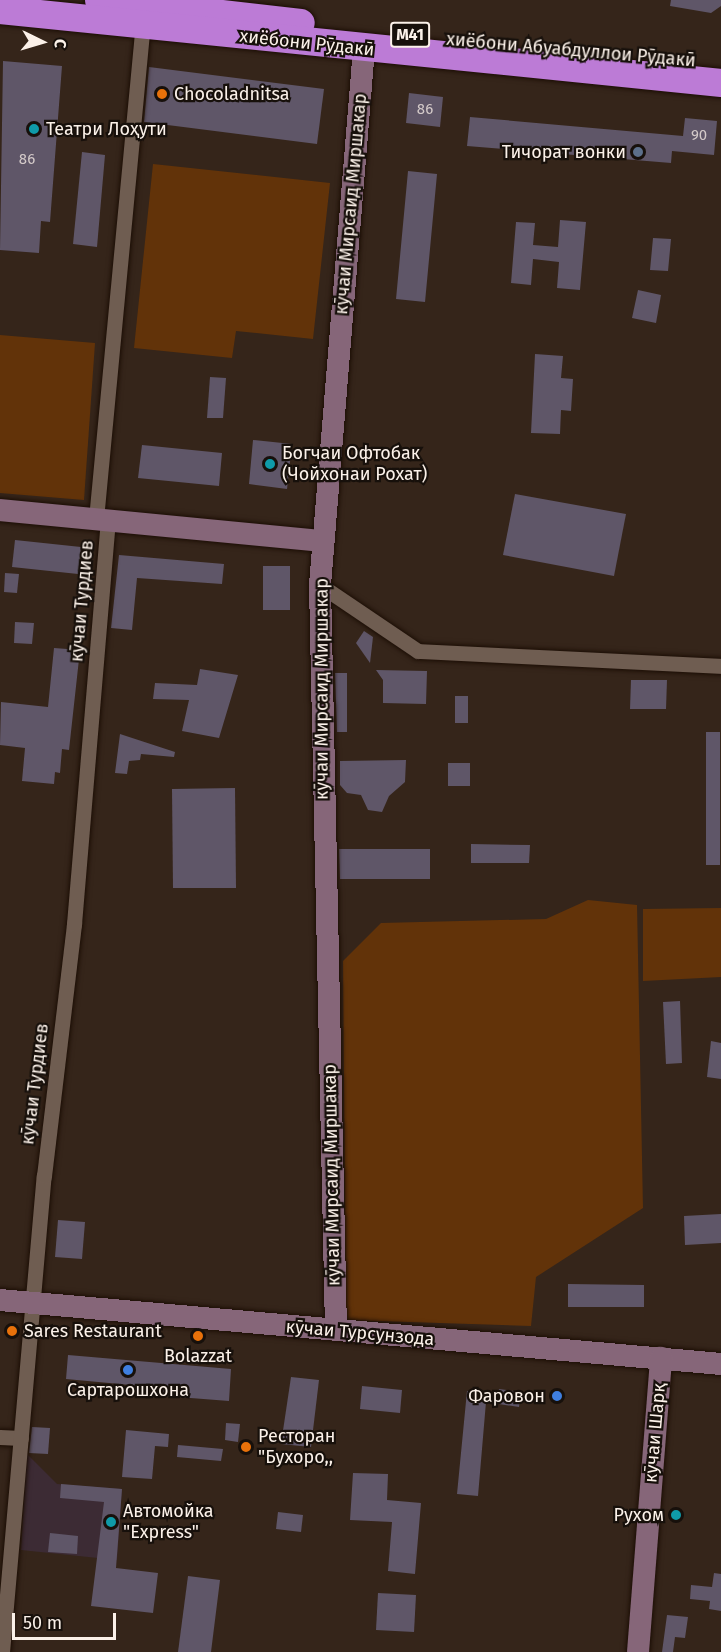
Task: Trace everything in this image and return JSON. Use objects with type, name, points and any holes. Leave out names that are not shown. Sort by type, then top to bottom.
[{"type":"highway","name":"хиёбони Абуабдуллои Рӯдакӣ","points":[[99,0],[721,65]]},
{"type":"highway","name":"хиёбони Рӯдакӣ","points":[[0,10],[143,27],[721,83]]},
{"type":"street","name":"кӯчаи Турдиев","points":[[2,1652],[5,1559],[21,1438],[32,1304],[74,924],[102,520],[143,27]]},
{"type":"street","name":"кӯчаи Мирсаид Миршакар","points":[[336,1330],[320,585],[364,49]]},
{"type":"street","points":[[0,510],[323,541]]},
{"type":"street","points":[[320,585],[417,651],[721,666]]},
{"type":"street","name":"кӯчаи Турсунзода","points":[[0,1300],[721,1364]]},
{"type":"street","name":"кӯчаи Шарқ","points":[[638,1652],[661,1358]]},
{"type":"street","points":[[0,1437],[21,1438]]},
{"type":"shaded area","points":[[153,164],[330,183],[313,339],[236,331],[232,358],[134,348]]},
{"type":"shaded area","points":[[0,335],[95,343],[84,500],[0,493]]},
{"type":"shaded area","points":[[588,900],[637,905],[643,1208],[536,1277],[531,1326],[346,1320],[343,961],[381,923],[546,919]]},
{"type":"shaded area","points":[[721,908],[721,977],[643,981],[643,909]]},
{"type":"shaded area","name":"Автомойка \"Express\"","points":[[27,1454],[57,1484],[122,1489],[117,1560],[21,1550]]},
{"type":"building","points":[[671,0],[721,0],[721,6],[711,13],[670,6]]},
{"type":"building","points":[[3,61],[62,66],[50,222],[41,221],[39,253],[0,250]]},
{"type":"building","points":[[149,67],[324,89],[317,144],[144,122]]},
{"type":"building","points":[[409,93],[443,97],[440,127],[406,123]]},
{"type":"building","points":[[470,117],[683,136],[685,118],[717,121],[714,155],[672,151],[671,163],[467,146]]},
{"type":"building","points":[[82,152],[105,155],[97,247],[73,244]]},
{"type":"building","points":[[408,171],[437,174],[425,302],[396,299]]},
{"type":"building","points":[[560,220],[586,222],[580,290],[557,288],[559,262],[533,259],[531,285],[511,283],[516,222],[535,223],[533,245],[558,247]]},
{"type":"building","points":[[653,238],[671,239],[668,271],[650,270]]},
{"type":"building","points":[[638,290],[661,295],[656,323],[632,318]]},
{"type":"building","points":[[535,354],[563,356],[561,378],[573,379],[571,411],[561,410],[560,434],[531,433]]},
{"type":"building","points":[[210,377],[226,378],[223,418],[207,418]]},
{"type":"building","name":"Богчаи Офтобак (Чойхонаи Рохат)","points":[[253,440],[292,444],[287,489],[249,484]]},
{"type":"building","points":[[142,445],[222,453],[219,486],[138,478]]},
{"type":"building","points":[[515,494],[626,514],[614,576],[503,555]]},
{"type":"building","points":[[15,540],[81,547],[78,574],[12,567]]},
{"type":"building","points":[[119,555],[224,564],[222,584],[137,578],[132,630],[111,628]]},
{"type":"building","points":[[263,566],[290,566],[290,610],[263,610]]},
{"type":"building","points":[[5,573],[19,574],[17,593],[4,592]]},
{"type":"building","points":[[15,622],[34,623],[32,644],[14,643]]},
{"type":"building","points":[[364,631],[373,637],[370,663],[356,643]]},
{"type":"building","points":[[54,648],[80,650],[69,750],[62,749],[60,773],[55,772],[54,784],[22,781],[25,748],[0,745],[1,702],[48,707]]},
{"type":"building","points":[[200,669],[238,675],[219,738],[182,731],[189,700],[153,699],[155,683],[197,685]]},
{"type":"building","points":[[376,670],[427,671],[426,704],[383,703],[383,680]]},
{"type":"building","points":[[335,673],[347,673],[347,732],[337,732]]},
{"type":"building","points":[[631,680],[667,680],[666,709],[630,709]]},
{"type":"building","points":[[455,696],[468,696],[468,723],[455,723]]},
{"type":"building","points":[[706,732],[720,732],[720,865],[706,865]]},
{"type":"building","points":[[120,734],[175,752],[174,757],[141,754],[140,760],[129,761],[127,774],[115,773]]},
{"type":"building","points":[[406,760],[405,782],[389,796],[382,812],[368,810],[361,795],[347,793],[340,785],[340,761]]},
{"type":"building","points":[[448,763],[470,763],[470,786],[448,786]]},
{"type":"building","points":[[235,788],[236,888],[173,888],[172,789]]},
{"type":"building","points":[[471,844],[530,845],[529,863],[471,863]]},
{"type":"building","points":[[339,849],[430,849],[430,879],[340,879]]},
{"type":"building","points":[[680,1001],[682,1063],[666,1064],[663,1002]]},
{"type":"building","points":[[711,1041],[721,1043],[721,1079],[707,1077]]},
{"type":"building","points":[[721,1214],[721,1243],[685,1245],[684,1216]]},
{"type":"building","points":[[58,1220],[85,1222],[82,1259],[55,1257]]},
{"type":"building","points":[[568,1284],[644,1285],[644,1307],[568,1307]]},
{"type":"building","points":[[68,1355],[231,1369],[229,1401],[152,1395],[152,1387],[66,1379]]},
{"type":"building","points":[[291,1377],[319,1380],[311,1447],[281,1444]]},
{"type":"building","points":[[362,1386],[402,1390],[400,1413],[360,1409]]},
{"type":"building","points":[[499,1389],[521,1392],[519,1407],[486,1402],[478,1496],[457,1494],[467,1391],[498,1394]]},
{"type":"building","points":[[226,1423],[240,1424],[238,1442],[225,1440]]},
{"type":"building","points":[[32,1427],[50,1428],[48,1454],[29,1453]]},
{"type":"building","points":[[126,1430],[169,1434],[168,1447],[155,1446],[152,1479],[122,1477]]},
{"type":"building","points":[[178,1445],[223,1449],[221,1461],[177,1457]]},
{"type":"building","points":[[353,1473],[388,1474],[387,1500],[421,1503],[415,1574],[388,1571],[392,1522],[350,1520]]},
{"type":"building","points":[[61,1484],[122,1489],[116,1568],[158,1573],[153,1613],[91,1606],[104,1502],[60,1498]]},
{"type":"building","points":[[278,1512],[303,1515],[301,1532],[276,1529]]},
{"type":"building","name":"Автомойка \"Express\"","points":[[50,1533],[78,1536],[77,1554],[48,1552]]},
{"type":"building","points":[[714,1573],[721,1574],[721,1611],[709,1609],[710,1601],[690,1599],[691,1585],[712,1587]]},
{"type":"building","points":[[188,1576],[220,1580],[211,1652],[178,1652]]},
{"type":"building","points":[[378,1593],[416,1595],[414,1632],[376,1630]]},
{"type":"building","points":[[667,1615],[688,1617],[685,1638],[675,1637],[673,1652],[662,1652]]},
{"type":"place","name":"Chocoladnitsa","points":[[162,94]]},
{"type":"place","name":"Театри Лоҳути","points":[[34,129]]},
{"type":"place","name":"Тичорат вонки","points":[[638,152]]},
{"type":"place","name":"Богчаи Офтобак (Чойхонаи Рохат)","points":[[270,464]]},
{"type":"place","name":"Sares Restaurant","points":[[12,1331]]},
{"type":"place","name":"Bolazzat","points":[[198,1336]]},
{"type":"place","name":"Сартарошхона","points":[[128,1370]]},
{"type":"place","name":"Фаровон","points":[[557,1396]]},
{"type":"place","name":"Ресторан \"Бухоро,,","points":[[246,1447]]},
{"type":"place","name":"Рухом","points":[[676,1515]]},
{"type":"place","name":"Автомойка \"Express\"","points":[[111,1522]]}]
